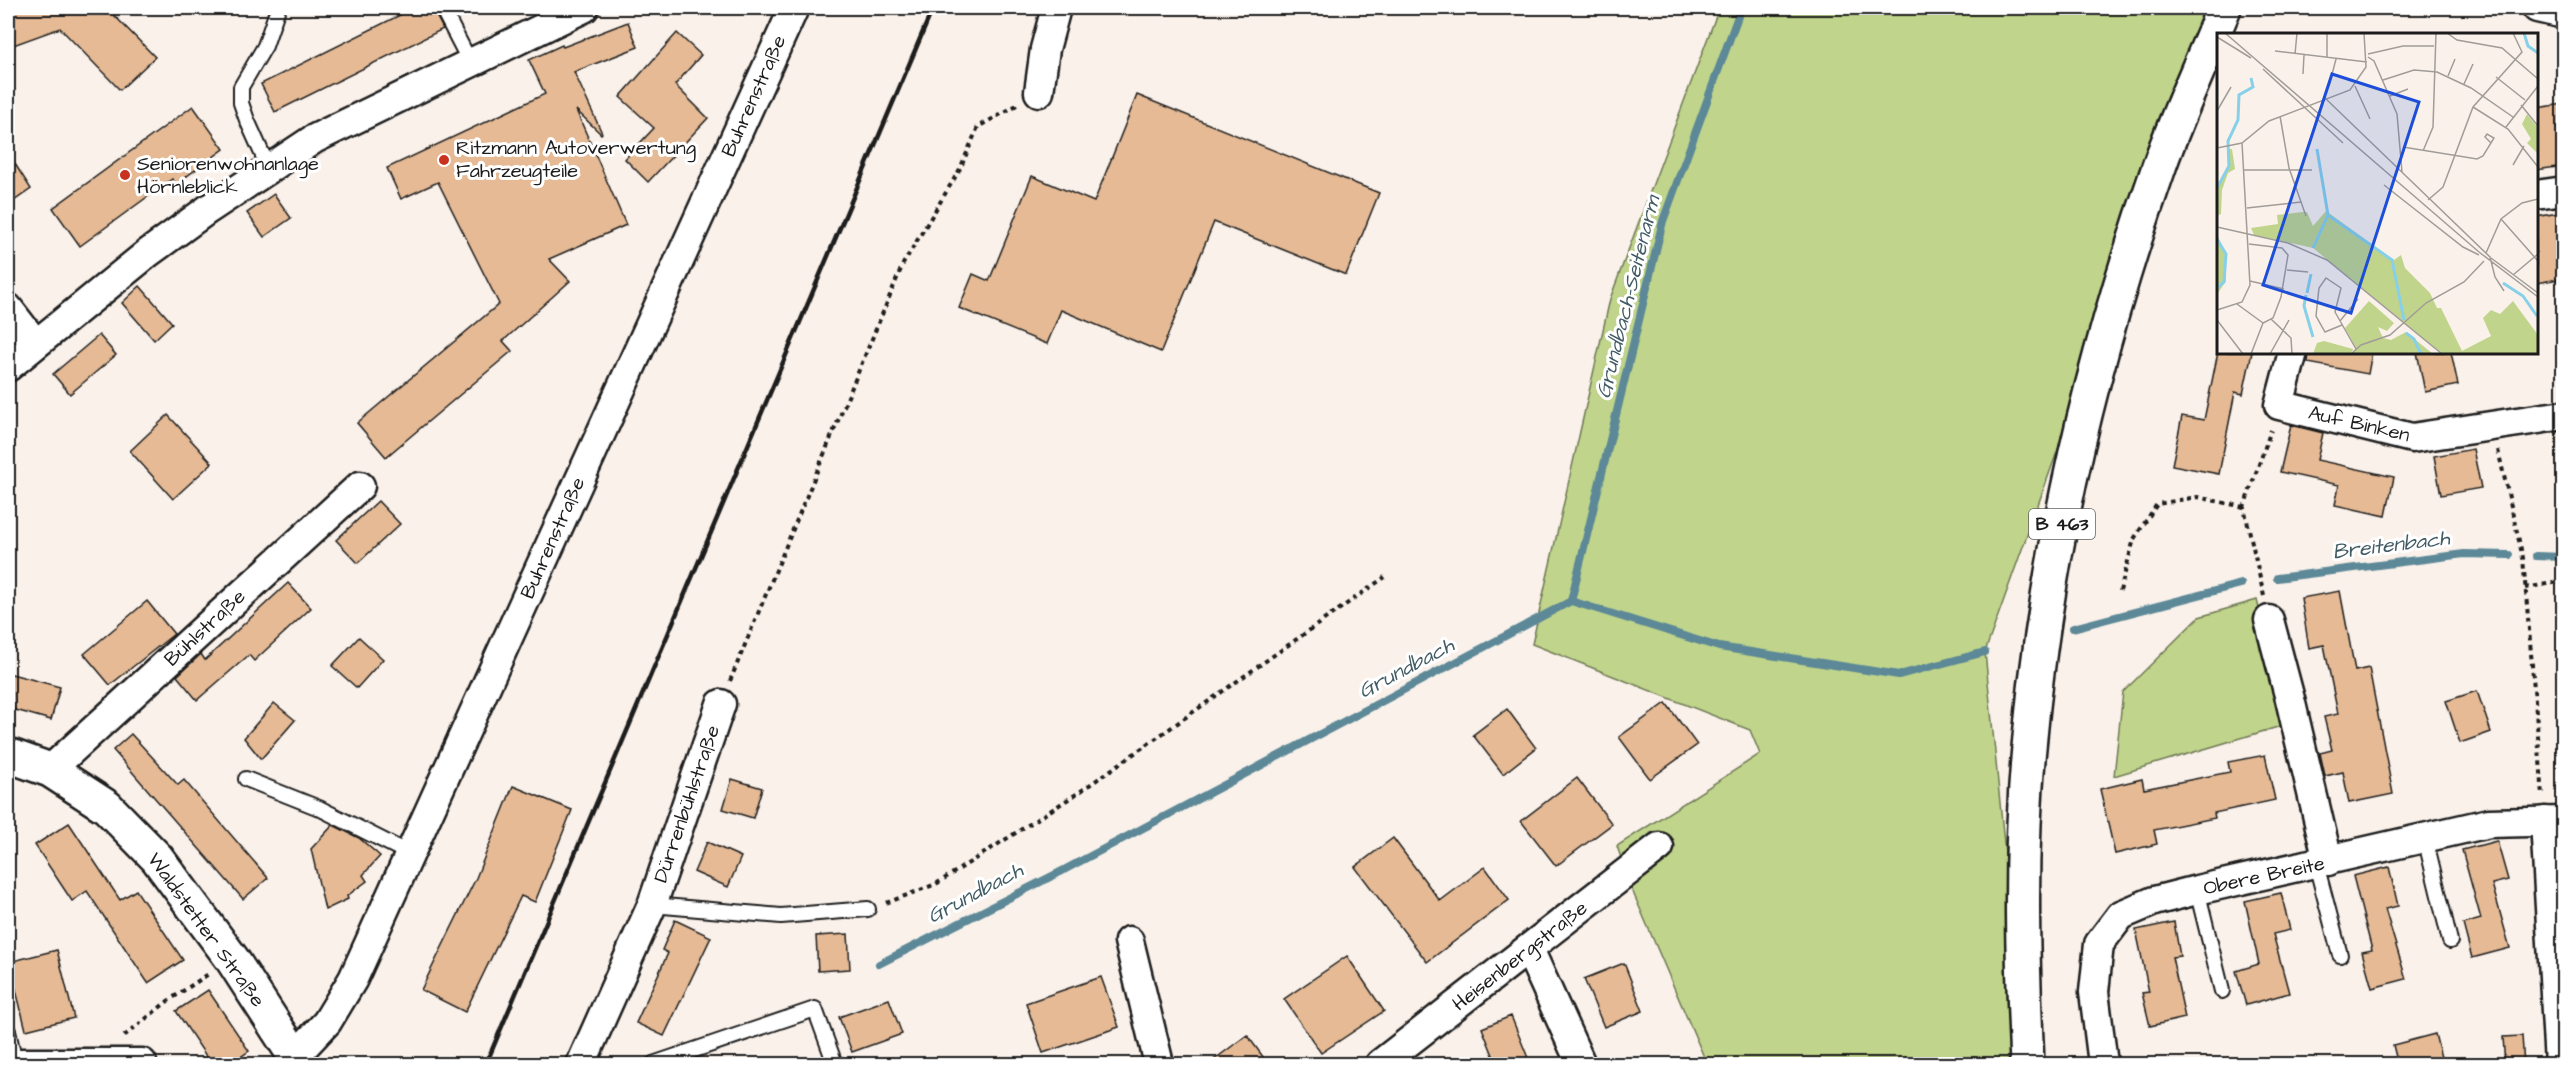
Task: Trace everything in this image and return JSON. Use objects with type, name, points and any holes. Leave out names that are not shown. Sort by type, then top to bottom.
[{"type":"main road","name":"B 463","points":[[2027,1065],[2022,938],[2023,849],[2030,737],[2047,606],[2074,456],[2113,310],[2161,164],[2224,8]]},
{"type":"main road","name":"Waldstetter Straße","points":[[8,755],[50,770],[107,807],[157,858],[232,960],[297,1061]]},
{"type":"street","points":[[8,367],[148,253],[314,139],[470,62],[554,14],[584,8]]},
{"type":"street","name":"Buhrenstraße","points":[[297,1061],[327,1022],[353,979],[794,8]]},
{"type":"street","points":[[1039,92],[1045,49],[1056,8]]},
{"type":"street","points":[[2537,8],[2564,14]]},
{"type":"street","points":[[2538,195],[2564,191]]},
{"type":"street","points":[[8,308],[35,343]]},
{"type":"street","points":[[2279,405],[2292,354]]},
{"type":"street","name":"Auf Binken","points":[[2279,405],[2412,438],[2564,414]]},
{"type":"street","name":"Bühlstraße","points":[[50,770],[360,486]]},
{"type":"street","points":[[2269,620],[2290,699],[2322,863]]},
{"type":"street","name":"Dürrenbühlstraße","points":[[581,1065],[652,905],[721,704]]},
{"type":"street","points":[[2554,821],[2559,1065]]},
{"type":"street","name":"Obere Breite","points":[[2103,1065],[2094,992],[2098,944],[2121,915],[2154,901],[2197,890],[2489,823],[2554,821]]},
{"type":"street","name":"Heisenbergstraße","points":[[1380,1065],[1659,847]]},
{"type":"street","points":[[1129,941],[1159,1065]]},
{"type":"street","points":[[1529,949],[1581,1065]]},
{"type":"street","points":[[11,1063],[142,1063]]},
{"type":"lane","points":[[269,169],[241,103],[241,87],[265,46],[278,8]]},
{"type":"lane","points":[[442,8],[470,62]]},
{"type":"lane","points":[[246,779],[319,808],[410,854]]},
{"type":"lane","points":[[2425,838],[2450,941]]},
{"type":"lane","points":[[2322,863],[2340,956]]},
{"type":"lane","points":[[2197,890],[2222,992]]},
{"type":"lane","name":"Dürrenbühlstraße","points":[[652,905],[781,916],[868,909]]},
{"type":"lane","points":[[653,1065],[815,1009],[835,1065]]},
{"type":"lane","points":[[8,1031],[11,1063]]},
{"type":"path","points":[[721,704],[903,264],[960,169],[978,127],[1039,92]]},
{"type":"path","points":[[2269,620],[2244,507],[2279,405]]},
{"type":"path","points":[[2493,427],[2523,558],[2554,821]]},
{"type":"path","points":[[2120,591],[2134,539],[2157,504],[2197,497],[2244,507]]},
{"type":"path","points":[[868,909],[936,884],[1081,791],[1385,577]]},
{"type":"path","points":[[2526,588],[2564,581]]},
{"type":"path","points":[[91,1063],[168,1001],[232,960]]},
{"type":"green space","points":[[1719,8],[2224,8],[2161,163],[1985,652],[2026,1064],[1707,1064],[1632,890],[1617,846],[1760,754],[1750,730],[1532,644],[1610,299]]},
{"type":"green space","points":[[2257,600],[2285,719],[2281,726],[2114,776],[2123,692],[2199,617]]},
{"type":"building","points":[[8,8],[107,8],[155,57],[120,90],[60,28],[8,47]]},
{"type":"building","points":[[414,8],[432,8],[443,29],[275,112],[261,84]]},
{"type":"building","points":[[628,22],[638,47],[574,72],[602,133],[576,110],[626,225],[549,259],[570,281],[503,341],[512,351],[386,457],[357,423],[499,304],[438,182],[401,199],[387,168],[545,94],[529,60],[562,45],[563,47]]},
{"type":"building","points":[[677,33],[701,55],[675,85],[708,118],[648,182],[625,159],[654,128],[620,97]]},
{"type":"building","points":[[1137,95],[1379,193],[1346,275],[1214,222],[1161,352],[1061,310],[1047,344],[959,308],[973,274],[989,281],[1032,176],[1094,202]]},
{"type":"building","points":[[2564,104],[2564,166],[2538,170],[2538,108]]},
{"type":"building","name":"Seniorenwohnanlage Hörnleblick","points":[[193,106],[224,149],[176,184],[172,179],[80,246],[53,208]]},
{"type":"building","points":[[8,153],[31,189],[8,205]]},
{"type":"building","points":[[274,194],[291,218],[264,237],[247,213]]},
{"type":"building","points":[[2564,212],[2564,278],[2538,283],[2538,217]]},
{"type":"building","points":[[140,286],[172,323],[154,340],[122,303]]},
{"type":"building","points":[[99,335],[116,355],[70,394],[53,374]]},
{"type":"building","points":[[2218,354],[2252,354],[2243,394],[2235,392],[2219,474],[2172,465],[2182,416],[2204,420]]},
{"type":"building","points":[[2309,354],[2372,354],[2368,374],[2308,363]]},
{"type":"building","points":[[2417,354],[2451,354],[2458,385],[2425,392]]},
{"type":"building","points":[[168,415],[212,463],[173,499],[130,451]]},
{"type":"building","points":[[2291,425],[2323,433],[2317,460],[2394,477],[2386,516],[2335,505],[2339,485],[2280,472]]},
{"type":"building","points":[[2473,449],[2481,488],[2441,495],[2434,456]]},
{"type":"building","points":[[378,501],[400,524],[358,563],[336,540]]},
{"type":"building","points":[[288,583],[311,608],[254,661],[249,655],[197,700],[177,676],[201,654],[205,660]]},
{"type":"building","points":[[2340,591],[2355,671],[2369,668],[2393,794],[2349,803],[2343,772],[2325,776],[2320,753],[2332,750],[2324,717],[2338,714],[2324,645],[2309,648],[2301,598]]},
{"type":"building","points":[[147,601],[174,634],[110,685],[84,654]]},
{"type":"building","points":[[359,637],[383,659],[357,688],[332,666]]},
{"type":"building","points":[[8,673],[60,687],[51,720],[8,708]]},
{"type":"building","points":[[2477,691],[2491,732],[2460,743],[2446,701]]},
{"type":"building","points":[[274,703],[295,720],[261,759],[244,738]]},
{"type":"building","points":[[1666,703],[1697,745],[1650,779],[1619,737]]},
{"type":"building","points":[[1507,709],[1536,748],[1503,774],[1473,735]]},
{"type":"building","points":[[131,734],[178,785],[184,780],[268,878],[243,899],[113,750]]},
{"type":"building","points":[[2265,755],[2275,800],[2214,813],[2215,818],[2154,830],[2157,844],[2115,854],[2100,789],[2142,779],[2144,789],[2230,772],[2228,762]]},
{"type":"building","points":[[1577,778],[1612,824],[1556,866],[1521,821]]},
{"type":"building","points":[[732,779],[762,788],[753,818],[723,809]]},
{"type":"building","points":[[513,786],[572,810],[535,902],[521,896],[465,1012],[421,990],[476,878]]},
{"type":"building","points":[[69,823],[120,900],[136,890],[183,960],[148,983],[87,891],[72,901],[35,845]]},
{"type":"building","points":[[333,825],[359,838],[380,856],[363,875],[367,881],[347,896],[348,899],[325,910],[311,849]]},
{"type":"building","points":[[1393,838],[1440,901],[1485,867],[1509,900],[1427,962],[1355,867]]},
{"type":"building","points":[[2497,841],[2508,880],[2492,884],[2510,948],[2472,958],[2463,924],[2481,919],[2462,850]]},
{"type":"building","points":[[707,842],[741,857],[728,887],[694,872]]},
{"type":"building","points":[[2389,867],[2398,906],[2385,909],[2406,979],[2372,988],[2362,952],[2372,950],[2353,876]]},
{"type":"building","points":[[2281,893],[2290,930],[2273,934],[2289,993],[2246,1005],[2236,971],[2259,964],[2245,901]]},
{"type":"building","points":[[675,920],[711,937],[664,1036],[636,1023],[668,953],[662,950]]},
{"type":"building","points":[[2174,922],[2180,956],[2172,957],[2185,1018],[2150,1026],[2142,993],[2149,992],[2136,930]]},
{"type":"building","points":[[848,934],[850,969],[818,971],[816,936]]},
{"type":"building","points":[[57,950],[74,1018],[26,1030],[9,962]]},
{"type":"building","points":[[1347,956],[1384,1011],[1321,1053],[1284,999]]},
{"type":"building","points":[[1624,963],[1643,1011],[1604,1027],[1584,979]]},
{"type":"building","points":[[1101,977],[1119,1027],[1043,1053],[1026,1003]]},
{"type":"building","points":[[208,990],[249,1051],[229,1065],[212,1065],[176,1011]]},
{"type":"building","points":[[889,999],[902,1034],[852,1052],[839,1017]]},
{"type":"building","points":[[1511,1016],[1528,1058],[1512,1065],[1497,1065],[1482,1028]]},
{"type":"building","points":[[2435,1034],[2443,1065],[2398,1065],[2393,1045]]},
{"type":"building","points":[[1247,1035],[1269,1065],[1207,1065]]},
{"type":"building","points":[[2522,1036],[2524,1065],[2505,1065],[2503,1037]]},
{"type":"waterway","name":"Grundbach-Seitenarm","points":[[1571,601],[1663,221],[1741,8]]},
{"type":"waterway","name":"Breitenbach","points":[[2277,578],[2464,554],[2509,555]]},
{"type":"waterway","name":"Breitenbach","points":[[2536,556],[2564,557]]},
{"type":"waterway","name":"Breitenbach","points":[[2073,628],[2241,584]]},
{"type":"waterway","name":"Grundbach","points":[[879,964],[1062,871],[1571,601],[1719,647],[1899,675],[1985,652]]},
{"type":"railway","points":[[486,1064],[933,8]]},
{"type":"place","name":"Ritzmann Autoverwertung Fahrzeugteile","points":[[444,160]]},
{"type":"place","name":"Seniorenwohnanlage Hörnleblick","points":[[125,175]]}]
